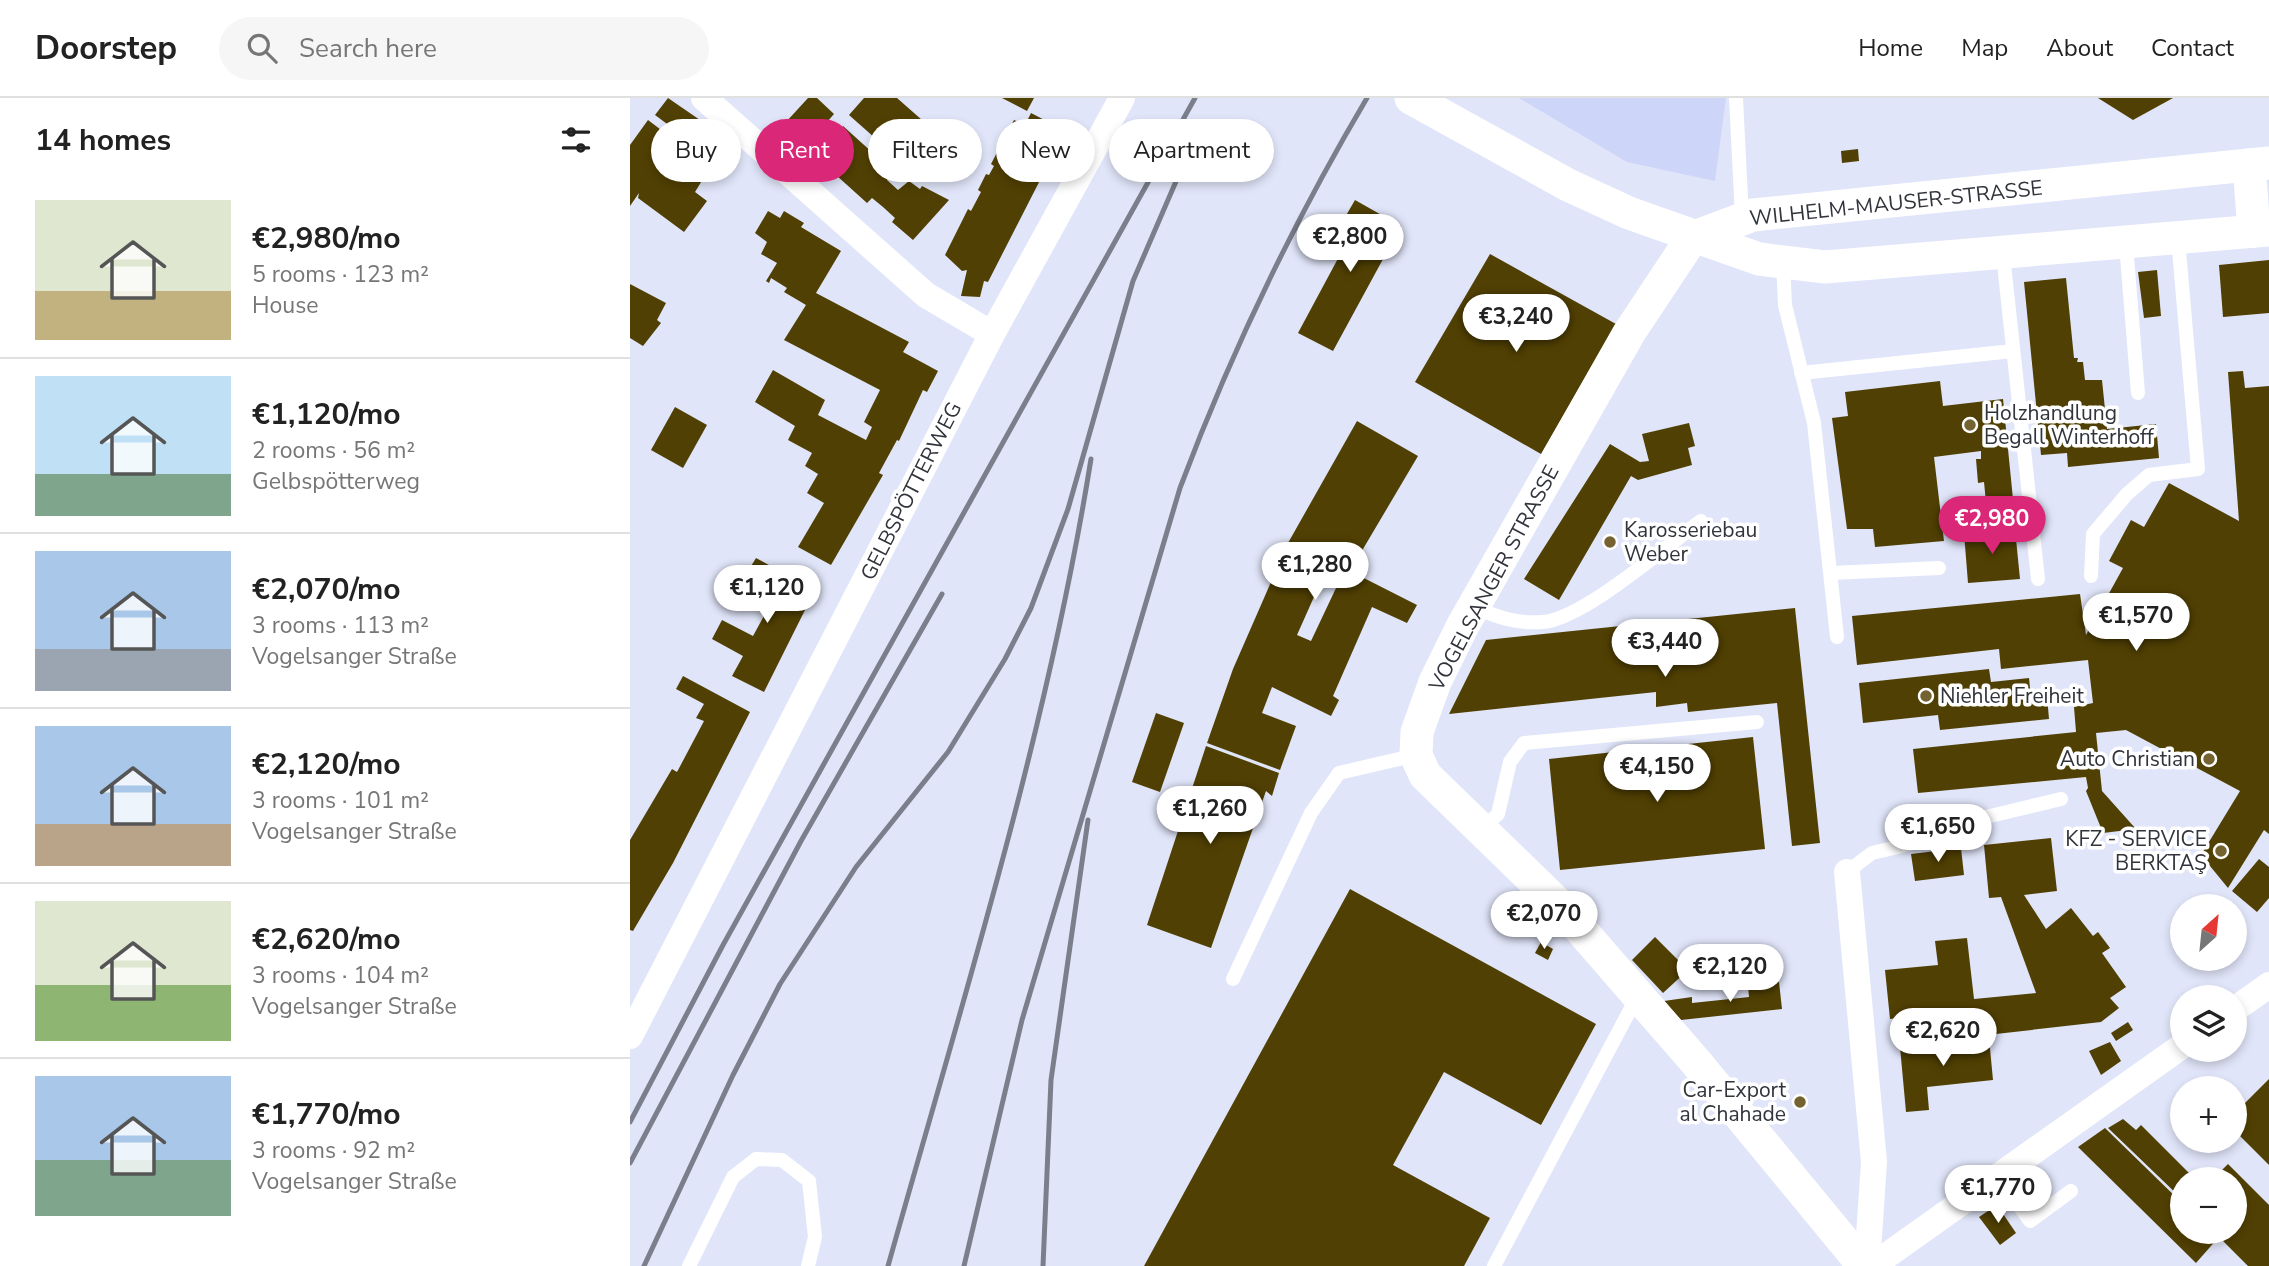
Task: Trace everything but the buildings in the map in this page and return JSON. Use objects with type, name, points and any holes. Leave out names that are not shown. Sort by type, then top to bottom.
[{"type":"street","points":[[704,98],[926,295],[992,334]]},
{"type":"street","name":"GELBSPÖTTERWEG","points":[[630,1036],[992,334],[1122,98]]},
{"type":"street","points":[[1411,98],[1568,185],[1692,238]]},
{"type":"street","name":"WILHELM-MAUSER-STRASSE","points":[[2263,162],[2261,230],[2003,255],[1825,267],[1759,259],[1692,238],[1753,215],[2263,162]]},
{"type":"street","name":"VOGELSANGER STRASSE","points":[[1416,755],[1417,732],[1435,682],[1474,607],[1629,333],[1692,238]]},
{"type":"street","points":[[1416,755],[1425,775],[1561,906],[1868,1266]]},
{"type":"street","points":[[1847,872],[1874,1162],[1868,1266]]},
{"type":"street","points":[[2247,1001],[2269,985]]},
{"type":"street","points":[[1868,1266],[2170,1055]]},
{"type":"lane","points":[[1736,98],[1742,219]]},
{"type":"lane","points":[[2091,576],[2093,534],[2127,494],[2149,475],[2198,469],[2178,239]]},
{"type":"lane","points":[[2126,244],[2138,393]]},
{"type":"lane","points":[[2003,255],[2038,579]]},
{"type":"lane","points":[[1783,262],[1785,305],[1814,423],[1837,637]]},
{"type":"lane","points":[[1801,373],[2013,351]]},
{"type":"lane","points":[[1474,607],[1507,621],[1557,620],[1594,599],[1701,521]]},
{"type":"lane","points":[[1832,573],[1939,568]]},
{"type":"lane","points":[[1481,830],[1498,814],[1510,762],[1524,743],[1757,722]]},
{"type":"lane","points":[[1233,979],[1311,813],[1339,773],[1416,755]]},
{"type":"lane","points":[[1847,872],[1872,853],[1954,834],[1986,817],[2061,799]]},
{"type":"lane","points":[[1494,1266],[1638,994]]},
{"type":"lane","points":[[689,1266],[733,1177],[756,1158],[782,1160],[809,1181],[815,1237],[808,1266]]},
{"type":"lane","points":[[1998,1177],[2031,1221],[2071,1191]]},
{"type":"shaded area","points":[[1519,98],[1726,98],[1715,181],[1627,162]]},
{"type":"railway","points":[[630,1122],[723,945],[1195,98]]},
{"type":"railway","points":[[964,1266],[1022,1020],[1180,488],[1220,387],[1265,289],[1367,98]]},
{"type":"railway","points":[[644,1266],[733,1075],[780,984],[856,867],[948,752],[1005,659],[1031,608],[1068,509],[1133,281],[1176,182]]},
{"type":"railway","points":[[888,1266],[974,966],[1027,764],[1073,561],[1091,459]]},
{"type":"railway","points":[[630,1163],[801,841],[942,594]]},
{"type":"railway","points":[[1043,1266],[1051,1080],[1088,820]]},
{"type":"place","name":"Holzhandlung Begall Winterhoff","points":[[1970,425]]},
{"type":"place","name":"Karosseriebau Weber","points":[[1610,542]]},
{"type":"place","name":"Niehler Freiheit","points":[[1926,696]]},
{"type":"place","name":"Auto Christian","points":[[2209,759]]},
{"type":"place","name":"KFZ - SERVICE BERKTAŞ","points":[[2221,851]]},
{"type":"place","name":"Car-Export al Chahade","points":[[1800,1102]]}]
